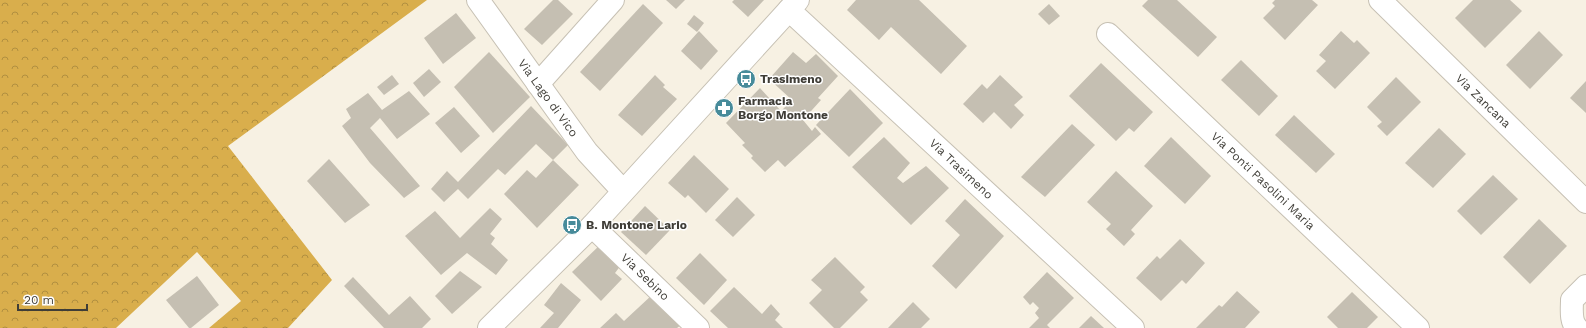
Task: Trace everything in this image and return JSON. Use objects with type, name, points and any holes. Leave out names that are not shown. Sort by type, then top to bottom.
[{"type":"street","name":"Via Lago di Vico","points":[[478,0],[587,152],[623,191]]},
{"type":"street","points":[[538,84],[614,0]]},
{"type":"street","name":"Via Zancana","points":[[1380,0],[1586,202]]},
{"type":"street","points":[[489,328],[592,226],[793,5]]},
{"type":"street","name":"Via Trasimeno","points":[[793,5],[1133,328]]},
{"type":"street","name":"Via Ponti Pasolini Maria","points":[[1108,34],[1418,328]]},
{"type":"street","name":"Via Sebino","points":[[592,226],[698,328]]},
{"type":"street","points":[[1577,328],[1574,325],[1572,314],[1572,300],[1586,286]]},
{"type":"green space","points":[[0,0],[427,0],[228,146],[332,280],[288,328],[209,328],[241,301],[197,252],[116,328],[0,328]]},
{"type":"building","points":[[553,0],[558,0],[573,14],[542,45],[524,29]]},
{"type":"building","points":[[666,0],[685,0],[676,9]]},
{"type":"building","points":[[734,0],[764,0],[748,17],[732,2]]},
{"type":"building","points":[[856,0],[919,0],[967,46],[941,74],[891,27],[879,40],[847,10]]},
{"type":"building","points":[[1148,0],[1177,0],[1217,37],[1198,57],[1142,6]]},
{"type":"building","points":[[1275,0],[1312,0],[1318,5],[1285,40],[1263,18],[1275,6],[1272,3]]},
{"type":"building","points":[[1473,0],[1510,0],[1522,11],[1485,48],[1455,18]]},
{"type":"building","points":[[643,4],[663,23],[600,91],[580,72]]},
{"type":"building","points":[[1049,4],[1060,16],[1049,25],[1038,14]]},
{"type":"building","points":[[456,13],[476,38],[443,64],[424,38]]},
{"type":"building","points":[[694,15],[704,23],[697,32],[687,24]]},
{"type":"building","points":[[699,31],[718,51],[701,70],[681,51]]},
{"type":"building","points":[[1341,31],[1354,43],[1357,40],[1370,53],[1335,89],[1316,71],[1326,61],[1319,55]]},
{"type":"building","points":[[1539,31],[1563,55],[1530,89],[1506,65]]},
{"type":"building","points":[[489,52],[530,97],[493,133],[454,87]]},
{"type":"building","points":[[793,52],[806,63],[816,54],[838,76],[818,98],[821,100],[803,120],[812,131],[815,127],[821,134],[785,167],[778,160],[765,172],[751,158],[753,156],[742,145],[745,143],[726,123],[760,88],[781,111],[792,100],[769,79]]},
{"type":"building","points":[[1241,60],[1278,96],[1259,116],[1221,80]]},
{"type":"building","points":[[1101,63],[1153,112],[1134,132],[1129,128],[1116,141],[1069,96]]},
{"type":"building","points":[[429,69],[441,82],[424,97],[413,83]]},
{"type":"building","points":[[392,75],[399,84],[384,95],[377,87]]},
{"type":"building","points":[[655,75],[665,85],[663,87],[677,99],[642,136],[618,115]]},
{"type":"building","points":[[1000,75],[1023,97],[1014,105],[1024,115],[1011,129],[994,112],[983,123],[963,104],[982,84],[987,89]]},
{"type":"building","points":[[1396,77],[1421,102],[1387,136],[1377,126],[1382,122],[1367,107]]},
{"type":"building","points":[[1586,81],[1586,113],[1570,98]]},
{"type":"building","points":[[850,89],[883,123],[849,157],[816,125]]},
{"type":"building","points":[[409,91],[430,114],[397,139],[380,118],[370,128],[420,186],[404,198],[370,163],[342,126],[351,118],[346,109],[368,93],[382,110]]},
{"type":"building","points":[[531,106],[568,145],[553,160],[536,144],[505,175],[498,169],[468,199],[458,189],[444,202],[431,189],[447,171],[458,182]]},
{"type":"building","points":[[454,107],[480,136],[461,153],[435,123]]},
{"type":"building","points":[[1294,115],[1335,154],[1316,173],[1275,135]]},
{"type":"building","points":[[1072,124],[1095,145],[1045,197],[1021,177]]},
{"type":"building","points":[[1439,128],[1466,154],[1433,188],[1405,163]]},
{"type":"building","points":[[884,137],[910,163],[897,178],[903,183],[926,166],[949,188],[911,225],[852,167]]},
{"type":"building","points":[[1171,137],[1211,176],[1185,204],[1144,166]]},
{"type":"building","points":[[694,155],[729,189],[706,213],[688,195],[685,198],[668,183]]},
{"type":"building","points":[[329,159],[370,205],[345,223],[307,181]]},
{"type":"building","points":[[553,160],[579,185],[537,228],[504,194],[527,170],[536,178]]},
{"type":"building","points":[[1116,171],[1153,206],[1131,230],[1135,234],[1124,246],[1106,229],[1111,224],[1087,202]]},
{"type":"building","points":[[1493,175],[1518,199],[1481,235],[1457,211]]},
{"type":"building","points":[[737,197],[755,215],[733,237],[715,220]]},
{"type":"building","points":[[965,199],[1004,236],[956,289],[932,266],[960,235],[945,221]]},
{"type":"building","points":[[645,206],[670,230],[646,255],[621,232]]},
{"type":"building","points":[[490,208],[502,219],[490,234],[495,238],[491,244],[508,260],[496,275],[467,253],[441,275],[405,236],[435,211],[460,238]]},
{"type":"building","points":[[1539,219],[1567,246],[1530,284],[1503,257]]},
{"type":"building","points":[[1180,239],[1205,263],[1186,284],[1182,280],[1161,301],[1136,278],[1157,256],[1160,259]]},
{"type":"building","points":[[602,243],[624,261],[615,273],[622,279],[601,301],[572,272]]},
{"type":"building","points":[[700,253],[727,280],[704,305],[676,278]]},
{"type":"building","points":[[835,257],[865,287],[860,292],[868,300],[840,328],[834,328],[809,303],[822,290],[811,280]]},
{"type":"building","points":[[460,271],[482,287],[452,314],[435,296]]},
{"type":"building","points":[[1047,272],[1074,298],[1047,325],[1050,328],[1029,328],[1039,318],[1035,313],[1039,308],[1033,302],[1030,305],[1023,297]]},
{"type":"building","points":[[197,276],[219,305],[191,328],[189,328],[166,300]]},
{"type":"building","points":[[353,277],[389,315],[410,296],[431,319],[422,328],[384,328],[344,286]]},
{"type":"building","points":[[561,283],[581,300],[558,328],[540,328],[554,313],[544,305]]},
{"type":"building","points":[[734,287],[762,314],[771,304],[780,314],[775,320],[783,328],[728,328],[710,311]]},
{"type":"building","points":[[1237,291],[1260,312],[1245,328],[1196,328],[1219,305],[1222,307]]},
{"type":"building","points":[[1352,292],[1378,317],[1367,328],[1338,328],[1327,317]]},
{"type":"building","points":[[652,295],[681,325],[677,328],[600,328],[616,313],[624,321]]},
{"type":"building","points":[[913,302],[930,319],[921,328],[888,328]]},
{"type":"building","points":[[1091,316],[1104,328],[1079,328]]},
{"type":"place","name":"Trasimeno","points":[[746,79]]},
{"type":"place","name":"Farmacia Borgo Montone","points":[[724,108]]},
{"type":"place","name":"B. Montone Lario","points":[[572,225]]}]
